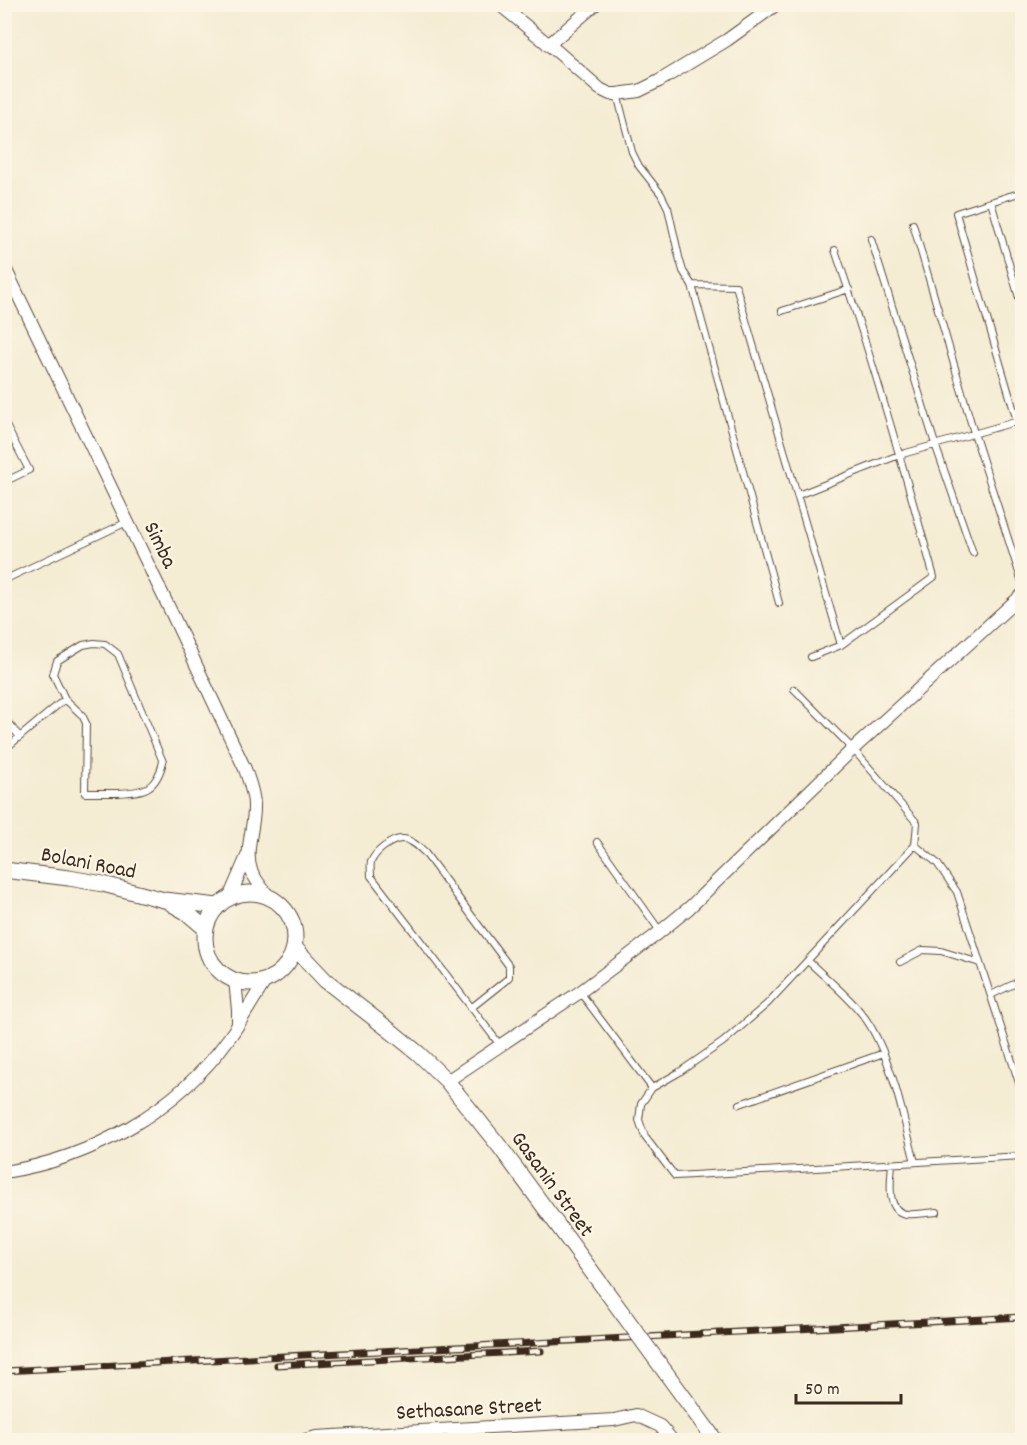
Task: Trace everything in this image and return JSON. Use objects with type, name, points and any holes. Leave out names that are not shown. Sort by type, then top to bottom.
[{"type":"street","points":[[499,4],[600,89],[610,94],[639,91],[659,81],[727,40],[777,4]]},
{"type":"street","points":[[548,45],[596,4]]},
{"type":"street","name":"Simba","points":[[4,266],[128,522],[250,783],[255,806],[250,847]]},
{"type":"street","points":[[447,1081],[580,992],[689,908],[853,749],[1023,595]]},
{"type":"street","points":[[4,1172],[40,1165],[103,1142],[159,1108],[207,1065],[229,1039],[266,980],[281,970],[289,960],[294,947],[295,933],[291,920],[284,908],[269,897],[256,881],[251,868],[250,847]]},
{"type":"street","points":[[250,847],[238,880],[224,902],[210,917],[206,929],[206,946],[220,971],[235,980],[253,982],[266,980]]},
{"type":"street","name":"Bolani Road","points":[[4,870],[103,884],[164,900],[224,902]]},
{"type":"street","points":[[224,902],[242,894],[251,893],[269,897]]},
{"type":"street","name":"Bolani Road","points":[[164,900],[186,912],[206,929]]},
{"type":"street","name":"Gasanin Street","points":[[294,947],[325,980],[418,1053],[447,1081],[493,1138],[715,1440]]},
{"type":"street","name":"Gasanin Street","points":[[281,970],[297,969],[325,980]]},
{"type":"street","points":[[235,980],[238,1025]]},
{"type":"street","name":"Sethasane Street","points":[[305,1440],[316,1437],[614,1420],[636,1415],[660,1426],[672,1440]]},
{"type":"lane","points":[[617,94],[632,152],[668,208],[679,257],[683,271],[692,285],[779,603]]},
{"type":"lane","points":[[1023,192],[956,213],[1020,420],[1023,438]]},
{"type":"lane","points":[[991,202],[1023,308]]},
{"type":"lane","points":[[913,224],[974,433],[1023,582]]},
{"type":"lane","points":[[871,239],[935,444],[973,553]]},
{"type":"lane","points":[[811,657],[841,645],[934,577],[899,455],[835,250]]},
{"type":"lane","points":[[692,285],[736,286],[841,645]]},
{"type":"lane","points":[[782,311],[849,290]]},
{"type":"lane","points":[[798,495],[899,455],[1020,420]]},
{"type":"lane","points":[[4,422],[29,470],[4,482]]},
{"type":"lane","points":[[4,580],[128,522]]},
{"type":"lane","points":[[94,643],[105,644],[118,654],[163,762],[160,774],[150,787],[137,792],[85,793],[86,723],[82,715],[65,699],[53,674],[57,661],[83,645],[94,643]]},
{"type":"lane","points":[[794,689],[853,749],[917,823],[915,845],[767,1004],[723,1042],[652,1088],[641,1104],[639,1120],[645,1137],[675,1176],[1023,1156]]},
{"type":"lane","points":[[4,750],[65,699]]},
{"type":"lane","points":[[4,718],[20,737]]},
{"type":"lane","points":[[471,1008],[506,981],[509,977],[509,966],[425,853],[408,841],[401,839],[392,842],[375,855],[370,864],[371,876],[471,1008],[501,1046]]},
{"type":"lane","points":[[597,842],[660,932]]},
{"type":"lane","points":[[915,845],[937,863],[957,892],[1023,1092]]},
{"type":"lane","points":[[900,962],[923,950],[941,951],[980,963]]},
{"type":"lane","points":[[808,961],[852,1004],[870,1026],[884,1053],[915,1162]]},
{"type":"lane","points":[[991,995],[1023,981]]},
{"type":"lane","points":[[580,992],[652,1088]]},
{"type":"lane","points":[[740,1104],[884,1053]]},
{"type":"lane","points":[[1013,1062],[1023,1059]]},
{"type":"lane","points":[[892,1164],[890,1189],[896,1210],[906,1214],[937,1212]]},
{"type":"railway","points":[[4,1371],[1022,1317]]},
{"type":"railway","points":[[277,1365],[541,1351]]}]
